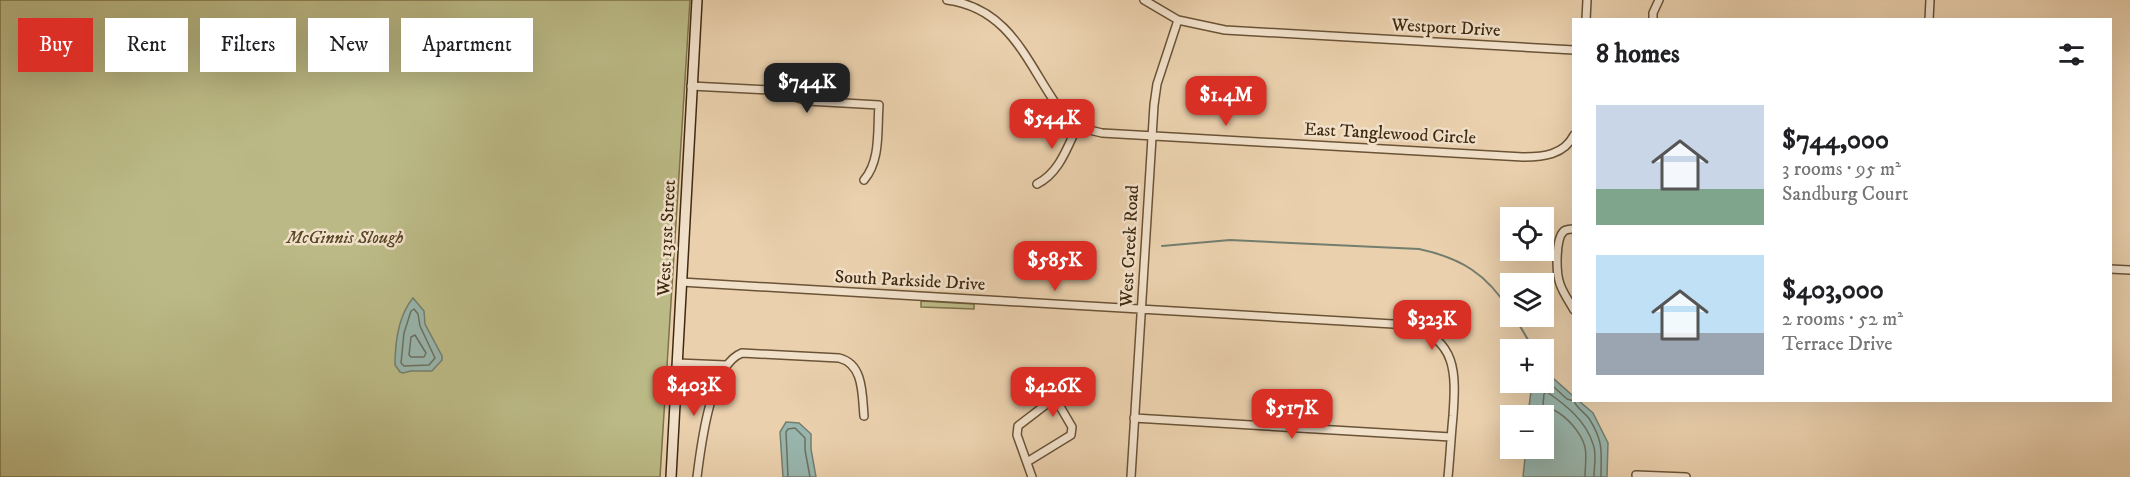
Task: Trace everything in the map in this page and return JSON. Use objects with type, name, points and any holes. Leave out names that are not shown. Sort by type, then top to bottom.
[{"type":"street","name":"West 131st Street","points":[[671,477],[697,0]]},
{"type":"street","points":[[947,0],[976,8],[1003,26],[1016,41],[1057,106],[1077,127],[1058,166],[1047,179],[1037,184]]},
{"type":"street","name":"Westport Drive","points":[[1144,0],[1178,20],[1225,30],[1572,50]]},
{"type":"street","points":[[1586,18],[1587,0]]},
{"type":"street","points":[[1653,18],[1659,0]]},
{"type":"street","points":[[1929,18],[1930,0]]},
{"type":"street","name":"West Creek Road","points":[[1131,477],[1157,84],[1178,20]]},
{"type":"street","points":[[692,86],[771,90],[808,101],[879,105],[875,161],[864,180]]},
{"type":"street","name":"East Tanglewood Circle","points":[[1077,127],[1102,133],[1523,157],[1538,157],[1565,148],[1572,138]]},
{"type":"street","points":[[1572,229],[1562,233],[1557,265],[1559,281],[1572,306]]},
{"type":"street","points":[[2112,269],[2130,270]]},
{"type":"street","name":"South Parkside Drive","points":[[681,282],[1397,323],[1423,330],[1440,342],[1452,363],[1455,384],[1451,437]]},
{"type":"street","points":[[697,477],[705,426],[725,365],[742,352],[847,360],[858,373],[864,416]]},
{"type":"street","points":[[677,363],[725,365]]},
{"type":"street","points":[[1027,462],[1071,435],[1072,428],[1058,403],[1048,403],[1018,426],[1017,435],[1032,477]]},
{"type":"street","points":[[1134,418],[1451,437],[1448,477]]},
{"type":"street","points":[[1636,474],[1686,477]]},
{"type":"green space","name":"McGinnis Slough","points":[[0,0],[690,0],[660,477],[0,477]]},
{"type":"green space","points":[[921,301],[974,304],[974,309],[921,307]]},
{"type":"water","points":[[413,298],[424,311],[425,324],[442,360],[432,371],[403,373],[395,365],[397,338],[404,313]]},
{"type":"water","points":[[1554,379],[1572,395],[1572,402],[1580,402],[1593,413],[1608,443],[1607,477],[1523,477],[1525,459],[1554,459],[1554,405],[1529,405],[1531,393],[1554,393]]},
{"type":"water","points":[[786,422],[799,423],[811,434],[816,477],[783,477],[780,432]]},
{"type":"waterway","points":[[1162,246],[1230,240],[1419,249],[1448,257],[1472,270],[1482,277],[1500,297]]},
{"type":"waterway","points":[[1520,327],[1528,339]]}]
